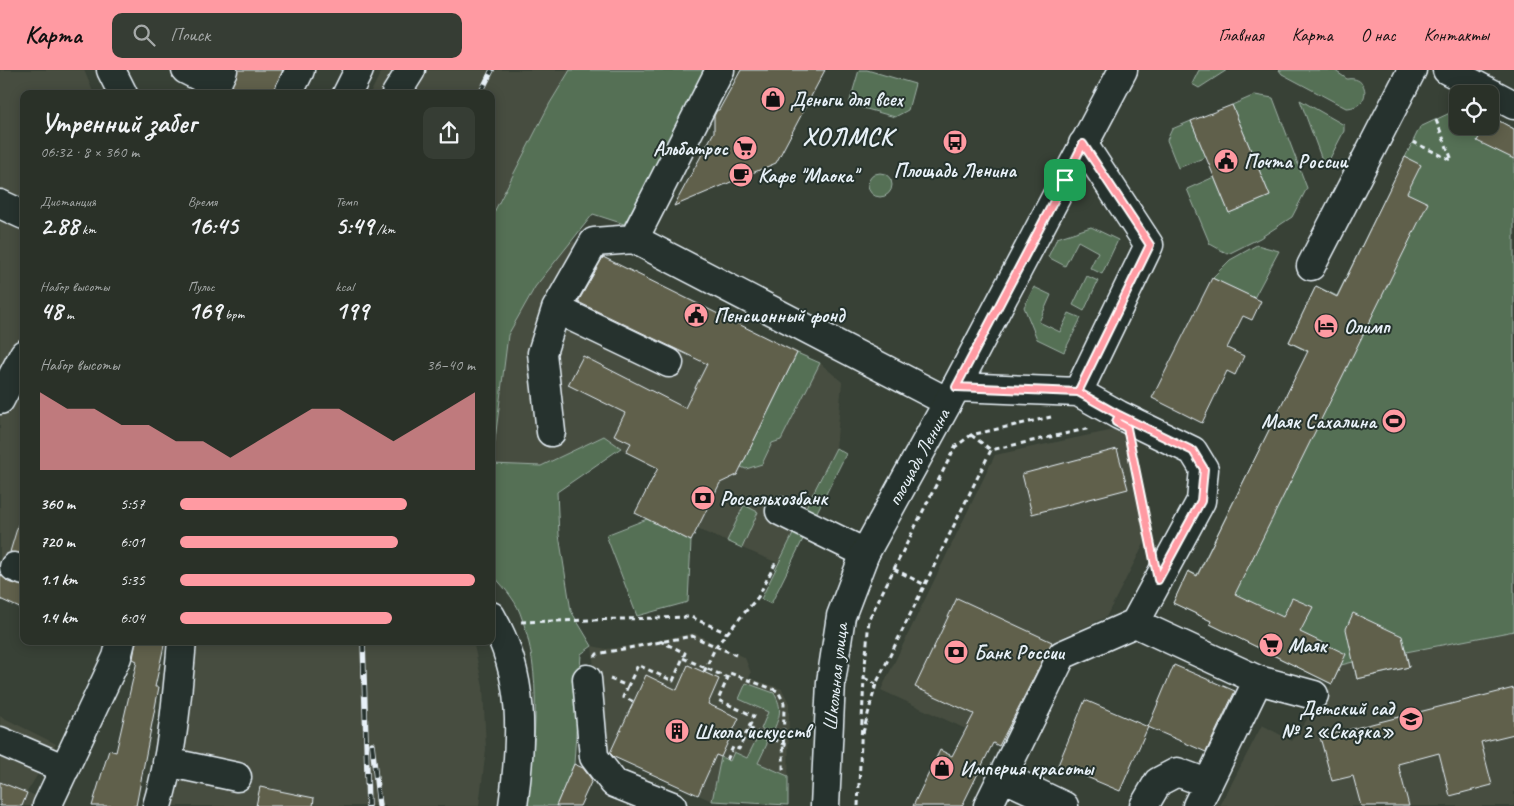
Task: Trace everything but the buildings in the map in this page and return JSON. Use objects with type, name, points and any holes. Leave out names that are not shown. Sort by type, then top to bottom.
[{"type":"main road","points":[[111,70],[121,90]]},
{"type":"main road","points":[[186,70],[216,85],[223,70]]},
{"type":"main road","points":[[290,90],[300,70]]},
{"type":"main road","points":[[349,90],[359,70]]},
{"type":"main road","points":[[398,90],[411,70]]},
{"type":"main road","points":[[634,239],[720,70]]},
{"type":"main road","name":"площадь Ленина","points":[[865,552],[952,394],[1123,70]]},
{"type":"main road","points":[[1311,266],[1412,70]]},
{"type":"main road","points":[[1447,70],[1479,78],[1514,105]]},
{"type":"main road","points":[[1078,392],[1150,245],[1083,144]]},
{"type":"main road","points":[[0,204],[20,213]]},
{"type":"main road","points":[[551,432],[542,354],[556,309],[594,242],[634,239],[952,394],[1078,392],[1119,415],[1193,451],[1204,469],[1201,501],[1135,622],[1062,655],[988,806]]},
{"type":"main road","points":[[556,309],[669,363]]},
{"type":"main road","points":[[0,400],[20,368]]},
{"type":"main road","points":[[780,511],[865,552]]},
{"type":"main road","name":"Школьная улица","points":[[825,806],[831,682],[841,616],[865,552]]},
{"type":"main road","points":[[495,622],[500,630],[516,679],[520,754],[513,806]]},
{"type":"main road","points":[[1135,622],[1258,680],[1314,695]]},
{"type":"main road","points":[[47,806],[117,657],[121,645]]},
{"type":"main road","points":[[182,645],[165,790],[237,777]]},
{"type":"main road","points":[[590,670],[594,757],[614,784],[672,806]]},
{"type":"main road","points":[[1144,806],[1158,782],[1177,772],[1202,795],[1258,680]]},
{"type":"main road","points":[[0,741],[64,769]]},
{"type":"main road","points":[[1003,777],[1064,806]]},
{"type":"path","points":[[1413,142],[1452,160],[1436,120]]},
{"type":"path","points":[[971,435],[991,450],[1116,422],[1119,415]]},
{"type":"path","points":[[858,806],[869,618],[955,447],[971,435],[1056,416]]},
{"type":"path","points":[[1131,447],[1158,580]]},
{"type":"path","points":[[861,741],[876,684],[991,450]]},
{"type":"path","points":[[705,670],[716,646],[758,597],[776,562]]},
{"type":"path","points":[[894,569],[925,585]]},
{"type":"path","points":[[544,621],[691,618],[727,633]]},
{"type":"path","points":[[590,670],[597,654],[692,636],[736,655]]},
{"type":"path","points":[[634,702],[623,697],[638,665],[672,680],[683,658],[685,653],[660,641]]},
{"type":"path","points":[[683,658],[705,670],[728,678]]},
{"type":"path","points":[[727,744],[739,749],[754,716],[718,700],[730,672],[778,691],[784,696],[783,772]]},
{"type":"path","points":[[864,678],[876,684]]},
{"type":"path","points":[[615,681],[628,686]]},
{"type":"path","points":[[749,728],[788,746]]},
{"type":"path","points":[[727,760],[733,746]]},
{"type":"shaded area","points":[[0,70],[84,70],[92,90],[20,90],[20,559],[9,556],[0,575]]},
{"type":"shaded area","points":[[382,70],[570,70],[550,103],[495,210],[495,90],[372,90]]},
{"type":"shaded area","points":[[572,241],[820,363],[842,382],[836,448],[778,563],[697,529],[691,541],[635,513],[658,468],[626,452],[604,436],[541,466],[495,464],[495,440],[508,335],[535,287]]},
{"type":"shaded area","points":[[1114,430],[1123,435],[1146,540],[1106,617],[1052,642],[966,729],[881,690],[995,455]]},
{"type":"shaded area","name":"Детский сад № 2 «Сказка»","points":[[1514,631],[1514,806],[1220,806],[1262,725],[1292,741],[1332,684],[1341,665],[1353,662],[1358,679],[1409,667],[1406,652]]},
{"type":"shaded area","name":"Школа искусств","points":[[694,633],[745,658],[751,673],[749,678],[782,689],[789,703],[788,805],[712,801],[609,755],[600,740],[592,646],[606,649]]},
{"type":"shaded area","points":[[197,645],[474,645],[483,687],[486,749],[479,806],[169,806],[191,700]]},
{"type":"shaded area","points":[[0,716],[56,744],[27,792],[57,806],[0,806]]},
{"type":"green space","points":[[570,70],[709,70],[624,224],[593,214],[535,287],[508,335],[495,440],[495,210],[550,103]]},
{"type":"green space","points":[[859,70],[867,70],[915,84],[908,110],[895,117],[849,104]]},
{"type":"green space","points":[[1199,70],[1227,70],[1199,88],[1192,84]]},
{"type":"green space","points":[[1279,70],[1334,70],[1347,79],[1355,79],[1360,82],[1364,86],[1364,98],[1354,107],[1346,108],[1282,74]]},
{"type":"green space","points":[[1255,95],[1273,98],[1307,188],[1292,217],[1260,238],[1228,254],[1210,244],[1187,189],[1214,177],[1229,213],[1270,196],[1232,105]]},
{"type":"green space","points":[[1300,100],[1344,125],[1344,131],[1325,168]]},
{"type":"green space","name":"Маяк Сахалина","points":[[1449,113],[1449,135],[1499,135],[1499,121],[1514,129],[1514,631],[1406,652],[1409,667],[1357,679],[1353,662],[1341,665],[1332,684],[1210,624],[1211,621],[1173,603],[1188,571],[1197,575],[1308,352],[1289,342],[1316,286],[1337,296],[1420,127]]},
{"type":"green space","points":[[1191,121],[1206,157],[1178,168],[1167,140],[1172,129]]},
{"type":"green space","points":[[880,173],[885,174],[891,180],[891,190],[885,196],[880,197],[875,196],[869,190],[868,185],[869,180],[875,174]]},
{"type":"green space","points":[[1091,227],[1118,240],[1102,274],[1090,268],[1098,252],[1078,241],[1065,266],[1048,257],[1057,238]]},
{"type":"green space","points":[[1257,245],[1279,251],[1254,298],[1212,278],[1230,260]]},
{"type":"green space","points":[[1087,276],[1098,281],[1084,311],[1073,305]]},
{"type":"green space","points":[[1034,287],[1051,295],[1039,322],[1060,332],[1069,313],[1081,318],[1064,352],[1037,339],[1024,307]]},
{"type":"green space","points":[[797,353],[820,363],[781,440],[772,443],[762,464],[746,469],[741,467]]},
{"type":"green space","points":[[604,436],[621,448],[557,492],[559,535],[571,611],[592,646],[581,654],[574,764],[556,806],[528,806],[533,758],[535,684],[527,636],[520,613],[515,602],[495,578],[495,464],[541,466]]},
{"type":"green space","points":[[836,448],[846,454],[814,518],[803,513]]},
{"type":"green space","points":[[744,505],[758,512],[742,548],[727,541]]},
{"type":"green space","points":[[647,519],[691,541],[688,602],[637,616],[606,535]]},
{"type":"green space","points":[[796,528],[806,533],[771,604],[761,599]]},
{"type":"green space","points":[[746,683],[774,693],[779,703],[779,712],[773,732],[768,733],[761,729],[768,712],[739,699]]},
{"type":"green space","points":[[758,736],[765,739],[767,744],[758,763],[788,776],[788,805],[712,801],[721,757],[730,761],[734,752],[747,758]]},
{"type":"railway","points":[[482,90],[492,70]]},
{"type":"railway","points":[[363,645],[368,806]]},
{"type":"railway","points":[[372,744],[379,806]]},
{"type":"place","name":"Деньги для всех","points":[[773,99]]},
{"type":"place","name":"Площадь Ленина","points":[[955,142]]},
{"type":"place","name":"Альбатрос","points":[[745,148]]},
{"type":"place","name":"Почта России","points":[[1226,161]]},
{"type":"place","name":"Кафе \"Маока\"","points":[[741,175]]},
{"type":"place","name":"Пенсионный фонд","points":[[696,315]]},
{"type":"place","name":"Олимп","points":[[1326,326]]},
{"type":"place","name":"Маяк Сахалина","points":[[1394,421]]},
{"type":"place","name":"Россельхозбанк","points":[[703,498]]},
{"type":"place","name":"Маяк","points":[[1271,645]]},
{"type":"place","name":"Банк России","points":[[956,652]]},
{"type":"place","name":"Детский сад № 2 «Сказка»","points":[[1411,719]]},
{"type":"place","name":"Школа искусств","points":[[677,731]]},
{"type":"place","name":"Империя красоты","points":[[942,768]]},
{"type":"district","name":"ХОЛМСК","points":[[848,136]]},
{"type":"route","points":[[1065,180],[956,387],[1078,392],[1119,415],[1116,422],[1127,428],[1158,580],[1201,501],[1204,469],[1193,451],[1119,415],[1078,392],[1150,245],[1083,144],[1065,180]]}]
